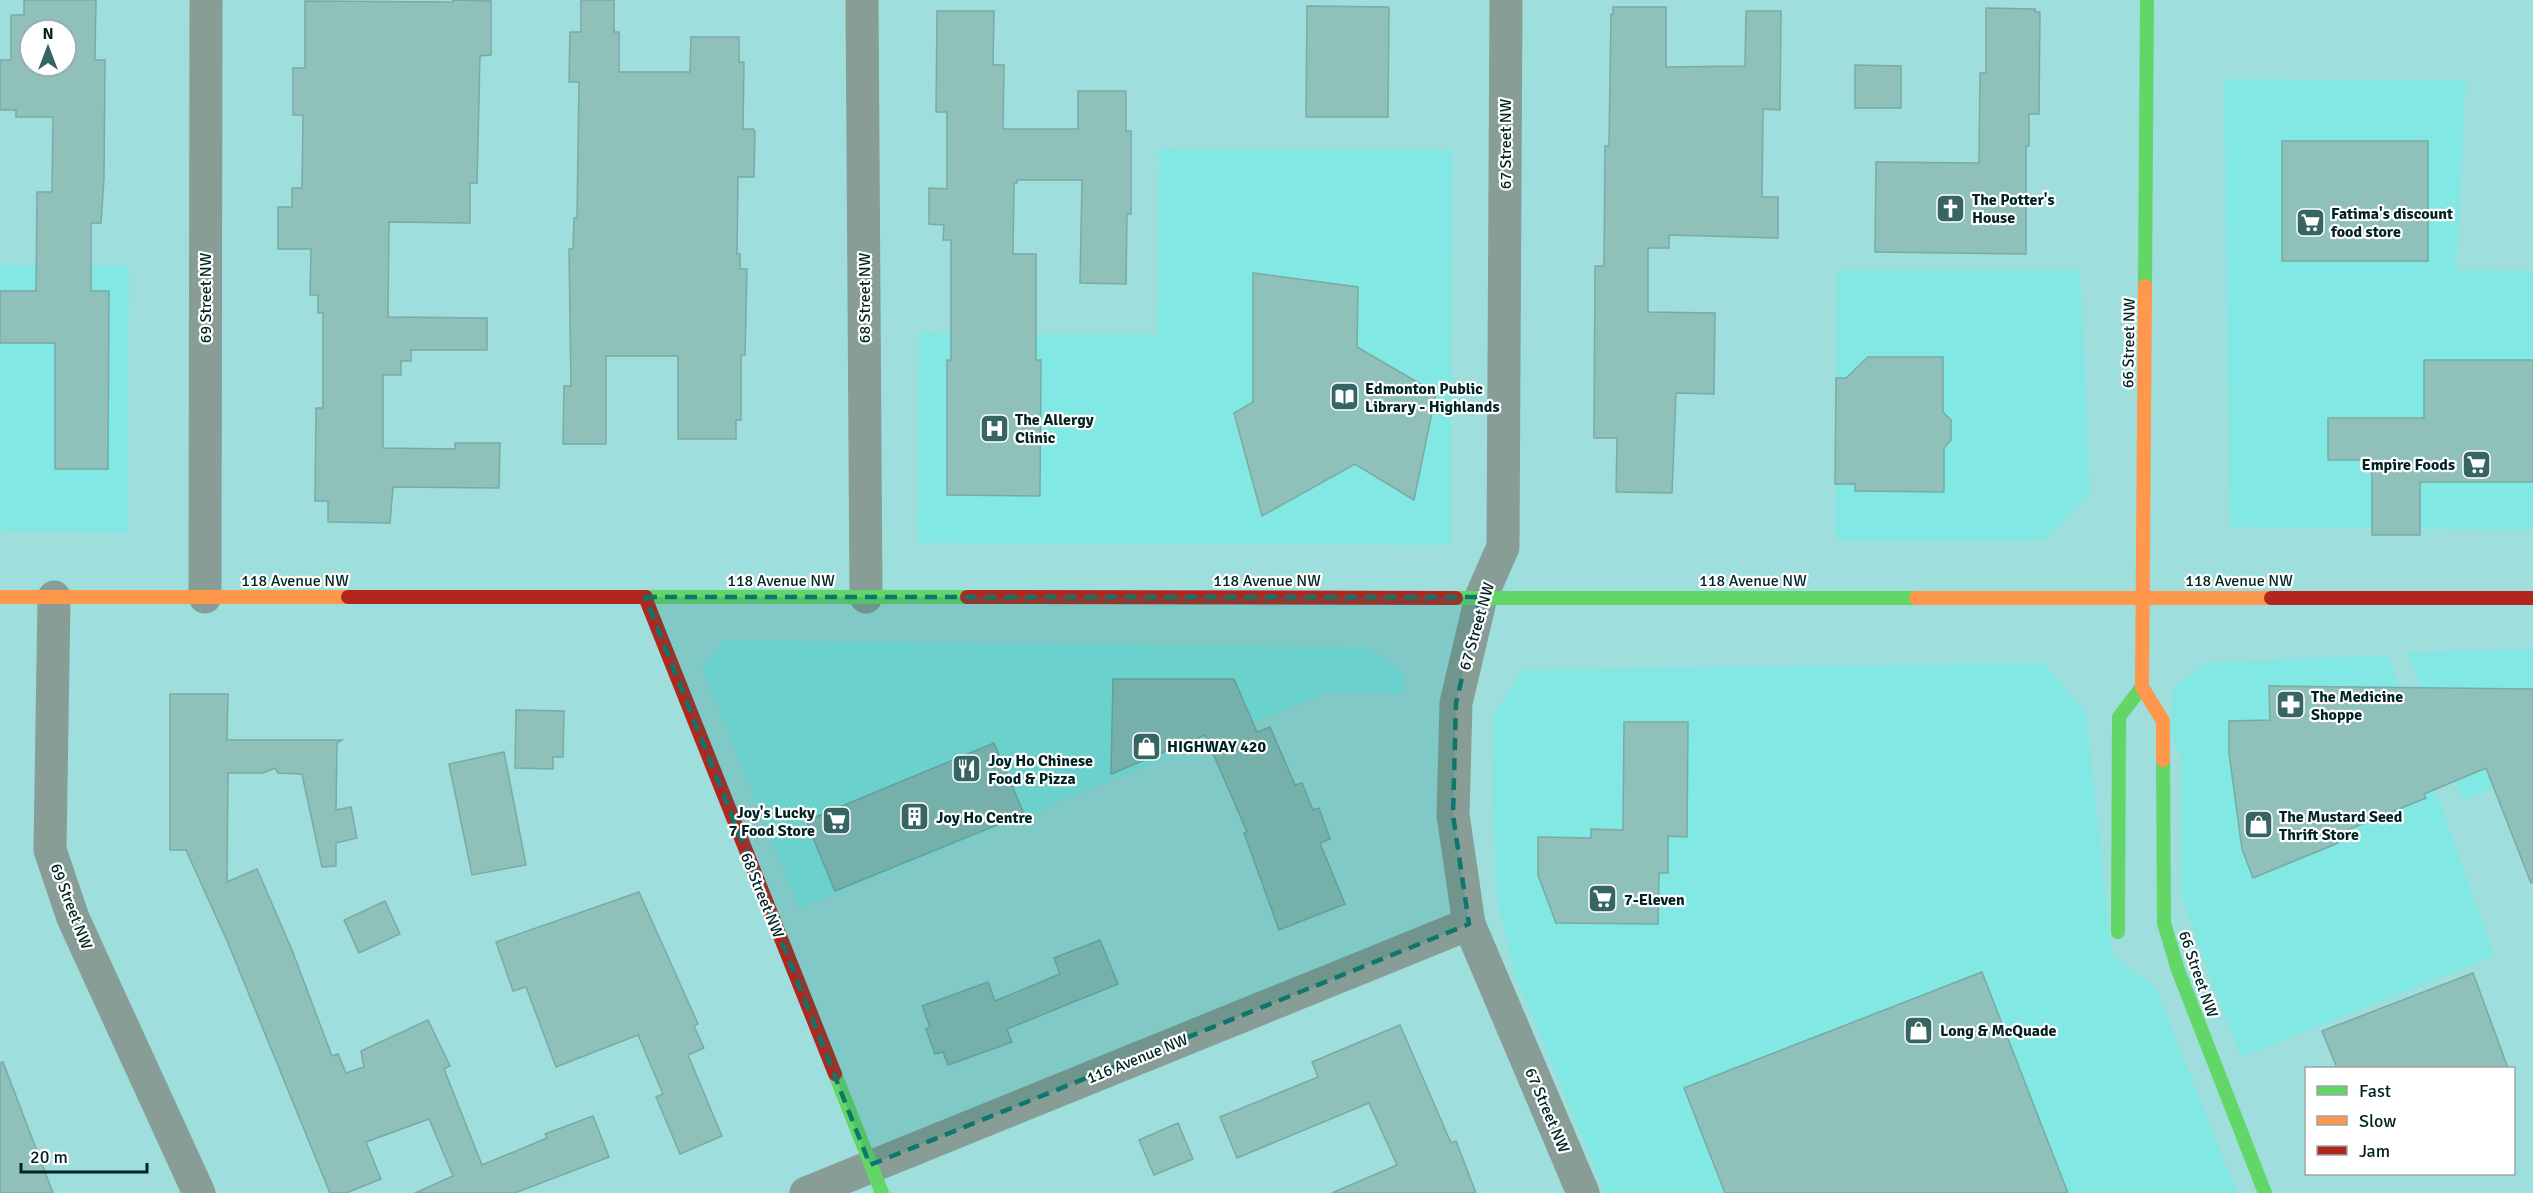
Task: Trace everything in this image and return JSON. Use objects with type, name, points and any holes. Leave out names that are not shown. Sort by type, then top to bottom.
[{"type":"main road","name":"66 Street NW","points":[[2147,0],[2142,687],[2163,721],[2164,923],[2178,970],[2265,1193]]},
{"type":"main road","name":"118 Avenue NW","points":[[0,597],[2533,598]]},
{"type":"main road","name":"68 Street NW","points":[[645,597],[876,1179]]},
{"type":"main road","points":[[2118,932],[2119,717],[2142,687]]},
{"type":"street","name":"69 Street NW","points":[[205,597],[206,0]]},
{"type":"street","name":"68 Street NW","points":[[862,0],[866,597]]},
{"type":"street","name":"67 Street NW","points":[[1506,0],[1503,547],[1481,597],[1456,703],[1454,815],[1468,924],[1583,1193]]},
{"type":"street","name":"69 Street NW","points":[[54,597],[50,850],[73,918],[199,1193]]},
{"type":"street","name":"116 Avenue NW","points":[[806,1193],[876,1179],[1468,924]]},
{"type":"highlighted area","points":[[645,597],[1481,597],[1456,703],[1453,815],[1469,924],[870,1165]]},
{"type":"shaded area","points":[[2224,79],[2466,80],[2456,270],[2533,271],[2533,530],[2230,527]]},
{"type":"shaded area","points":[[1159,149],[1452,150],[1451,545],[918,543],[919,333],[1158,334]]},
{"type":"shaded area","points":[[0,265],[129,266],[128,532],[0,531]]},
{"type":"shaded area","points":[[1837,270],[2080,270],[2090,493],[2046,540],[1836,540]]},
{"type":"shaded area","points":[[725,640],[1369,648],[1403,674],[1404,693],[1326,693],[799,908],[702,667]]},
{"type":"shaded area","points":[[2533,649],[2533,771],[2463,800],[2408,653]]},
{"type":"shaded area","points":[[2388,655],[2494,956],[2241,1057],[2213,986],[2182,895],[2182,760],[2170,729],[2173,688],[2207,663]]},
{"type":"shaded area","points":[[2044,663],[2086,713],[2112,955],[2155,987],[2237,1193],[1605,1193],[1515,973],[1497,897],[1493,797],[1494,713],[1523,670]]},
{"type":"building","points":[[24,0],[96,0],[95,60],[105,60],[104,178],[101,223],[91,223],[91,291],[109,291],[108,469],[55,469],[55,343],[0,343],[0,291],[36,291],[37,192],[52,192],[53,117],[16,117],[16,110],[0,110],[0,60],[11,60],[11,15],[24,15]]},
{"type":"building","points":[[453,0],[491,1],[491,55],[480,56],[477,183],[470,183],[470,223],[389,222],[388,317],[487,318],[487,350],[411,350],[411,361],[401,361],[401,375],[383,375],[383,448],[455,449],[455,443],[500,443],[499,488],[393,487],[390,523],[328,522],[328,501],[315,501],[316,408],[323,408],[323,313],[318,313],[318,295],[310,295],[311,249],[278,249],[278,207],[292,207],[292,188],[302,188],[303,115],[293,115],[293,68],[305,68],[305,1],[453,2]]},
{"type":"building","points":[[581,0],[614,0],[614,32],[619,32],[619,72],[690,72],[691,37],[739,37],[739,62],[744,62],[743,129],[753,129],[755,132],[754,177],[738,177],[737,254],[740,254],[740,269],[747,269],[745,355],[741,355],[741,420],[736,420],[736,439],[678,439],[678,356],[606,356],[606,444],[563,444],[564,386],[571,386],[569,249],[573,249],[574,218],[577,218],[579,82],[569,82],[570,32],[581,32]]},
{"type":"building","points":[[1307,6],[1389,7],[1388,117],[1306,117]]},
{"type":"building","points":[[1613,7],[1666,7],[1666,67],[1745,66],[1746,11],[1781,11],[1780,110],[1763,109],[1762,197],[1778,197],[1778,238],[1669,235],[1669,248],[1648,248],[1648,312],[1715,313],[1714,394],[1676,393],[1672,493],[1616,492],[1617,438],[1594,438],[1595,266],[1604,266],[1605,146],[1609,146]]},
{"type":"building","name":"The Potter's House","points":[[1986,8],[2035,9],[2035,12],[2040,12],[2039,114],[2029,114],[2029,146],[2026,146],[2026,254],[1875,252],[1876,162],[1979,163],[1980,73],[1986,73]]},
{"type":"building","points":[[937,11],[994,11],[993,65],[1004,65],[1003,129],[1078,129],[1078,91],[1126,91],[1126,131],[1131,131],[1131,214],[1127,214],[1126,284],[1080,283],[1082,180],[1017,180],[1017,183],[1014,183],[1013,254],[1036,254],[1036,360],[1041,360],[1040,496],[947,495],[947,360],[951,360],[951,240],[943,240],[944,225],[929,224],[929,188],[947,189],[947,112],[936,112]]},
{"type":"building","points":[[1855,65],[1901,66],[1901,108],[1855,108]]},
{"type":"building","points":[[2282,141],[2428,141],[2428,261],[2282,261]]},
{"type":"building","name":"Edmonton Public Library - Highlands","points":[[1253,273],[1358,287],[1357,347],[1436,393],[1414,500],[1355,464],[1262,516],[1234,413],[1253,402]]},
{"type":"building","points":[[1868,357],[1943,357],[1943,412],[1951,420],[1951,440],[1944,448],[1944,492],[1855,491],[1855,484],[1835,484],[1836,378],[1846,378]]},
{"type":"building","points":[[2424,360],[2533,360],[2533,482],[2420,482],[2420,535],[2372,535],[2372,460],[2328,460],[2328,418],[2424,418]]},
{"type":"building","points":[[1113,679],[1234,679],[1257,732],[1270,727],[1295,785],[1302,783],[1313,810],[1319,808],[1330,839],[1320,843],[1345,904],[1279,930],[1244,833],[1247,832],[1205,735],[1111,774]]},
{"type":"building","points":[[2269,686],[2533,689],[2533,882],[2531,883],[2486,768],[2424,794],[2426,798],[2335,835],[2338,843],[2253,878],[2242,849],[2229,753],[2229,721],[2270,720]]},
{"type":"building","points":[[170,694],[228,694],[227,740],[342,740],[337,743],[336,810],[351,807],[357,838],[336,843],[336,866],[322,867],[302,774],[278,773],[275,768],[263,773],[228,773],[227,882],[257,869],[292,950],[332,1056],[338,1054],[346,1073],[364,1067],[361,1051],[428,1020],[450,1066],[444,1069],[482,1165],[547,1138],[545,1134],[593,1116],[609,1157],[515,1193],[415,1193],[453,1176],[429,1119],[366,1142],[381,1179],[346,1193],[330,1193],[228,943],[186,850],[170,850]]},
{"type":"building","points":[[516,710],[564,711],[563,757],[553,757],[553,769],[515,768]]},
{"type":"building","points":[[1624,722],[1688,722],[1687,837],[1668,836],[1668,873],[1659,873],[1658,924],[1556,923],[1538,875],[1538,837],[1591,838],[1591,829],[1623,830]]},
{"type":"building","name":"Joy Ho Centre","points":[[994,743],[1024,814],[835,891],[806,821]]},
{"type":"building","points":[[504,752],[526,865],[472,875],[449,764]]},
{"type":"building","points":[[639,892],[698,1024],[694,1026],[704,1048],[688,1055],[722,1136],[680,1154],[656,1097],[663,1094],[638,1035],[556,1067],[526,987],[513,991],[496,942]]},
{"type":"building","points":[[385,901],[400,934],[359,953],[344,920]]},
{"type":"building","points":[[1100,940],[1118,984],[1007,1029],[1012,1042],[948,1065],[943,1052],[935,1054],[926,1029],[930,1027],[922,1006],[988,982],[995,1001],[1060,974],[1054,958]]},
{"type":"building","name":"Long & McQuade","points":[[1982,972],[2068,1193],[1725,1193],[1684,1088]]},
{"type":"building","points":[[2473,973],[2508,1067],[2337,1067],[2322,1031]]},
{"type":"building","points":[[1400,1025],[1451,1143],[1456,1141],[1476,1193],[1332,1193],[1397,1165],[1369,1103],[1237,1158],[1220,1117],[1318,1077],[1312,1062]]},
{"type":"building","points":[[3,1062],[53,1193],[0,1193],[0,1063]]},
{"type":"building","points":[[1178,1123],[1193,1159],[1154,1175],[1139,1140]]},
{"type":"traffic: fast","points":[[2145,286],[2147,0]]},
{"type":"traffic: fast","points":[[646,597],[967,597]]},
{"type":"traffic: fast","points":[[1456,598],[1916,598]]},
{"type":"traffic: fast","points":[[2118,932],[2119,717],[2142,687]]},
{"type":"traffic: fast","points":[[2163,760],[2164,923],[2178,970],[2265,1193]]},
{"type":"traffic: fast","points":[[835,1074],[882,1193]]},
{"type":"traffic: slow","points":[[2145,286],[2142,687],[2163,721],[2163,760]]},
{"type":"traffic: slow","points":[[0,597],[348,597]]},
{"type":"traffic: slow","points":[[1916,598],[2271,598]]},
{"type":"traffic: jam","points":[[348,597],[646,597]]},
{"type":"traffic: jam","points":[[645,597],[835,1074]]},
{"type":"traffic: jam","points":[[967,597],[1456,598]]},
{"type":"traffic: jam","points":[[2271,598],[2533,598]]},
{"type":"place","name":"The Potter's House","points":[[1951,208]]},
{"type":"place","name":"Fatima's discount food store","points":[[2310,222]]},
{"type":"place","name":"Edmonton Public Library - Highlands","points":[[1344,397]]},
{"type":"place","name":"The Allergy Clinic","points":[[994,428]]},
{"type":"place","name":"Empire Foods","points":[[2476,464]]},
{"type":"place","name":"The Medicine Shoppe","points":[[2290,705]]},
{"type":"place","name":"HIGHWAY 420","points":[[1146,746]]},
{"type":"place","name":"Joy Ho Chinese Food & Pizza","points":[[967,769]]},
{"type":"place","name":"Joy Ho Centre","points":[[915,817]]},
{"type":"place","name":"Joy's Lucky 7 Food Store","points":[[836,821]]},
{"type":"place","name":"The Mustard Seed Thrift Store","points":[[2258,825]]},
{"type":"place","name":"7-Eleven","points":[[1603,899]]},
{"type":"place","name":"Long & McQuade","points":[[1919,1030]]}]
